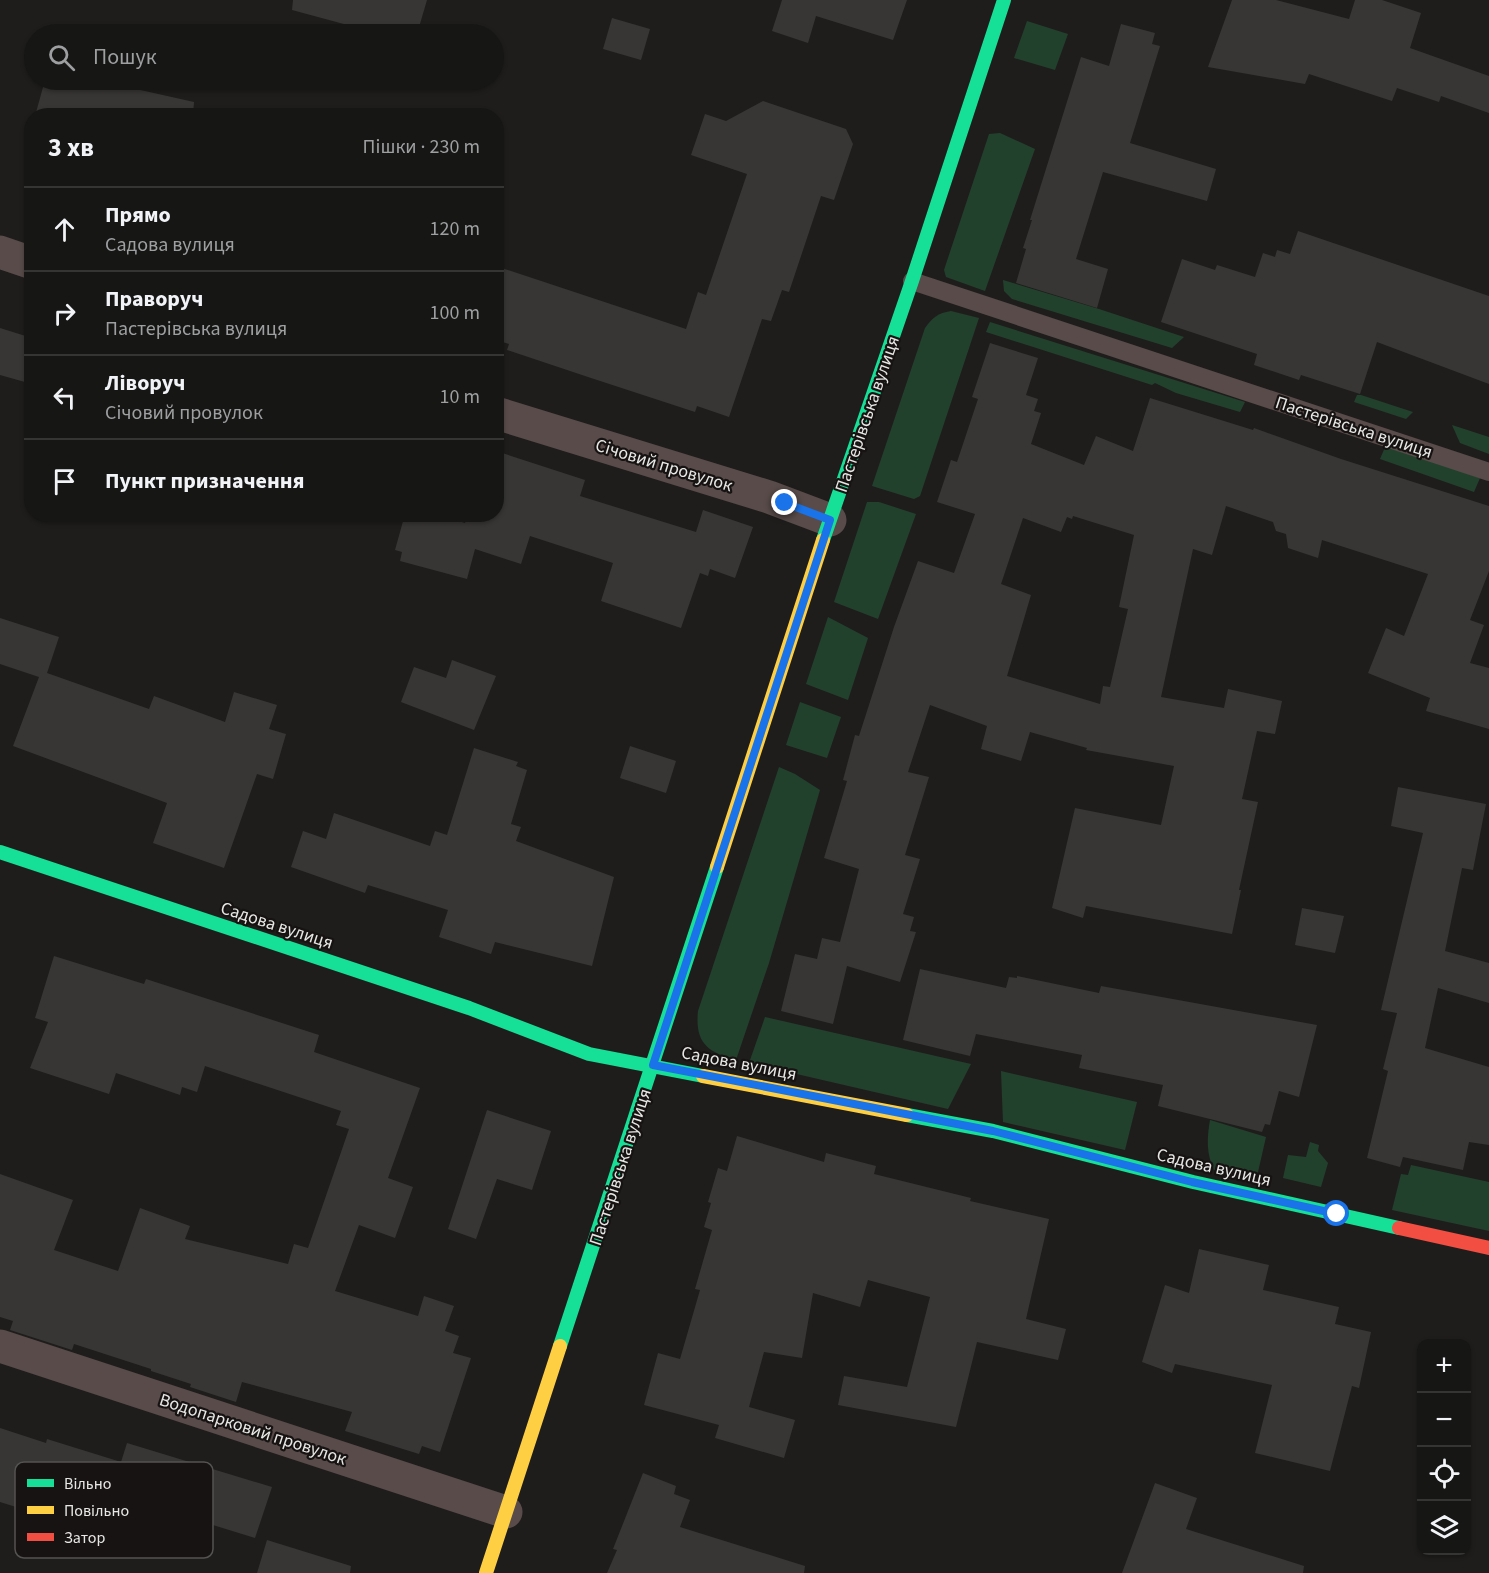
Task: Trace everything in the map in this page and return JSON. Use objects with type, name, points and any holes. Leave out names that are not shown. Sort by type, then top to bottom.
[{"type":"main road","name":"Пастерівська вулиця","points":[[486,1573],[830,520],[912,281],[1004,0]]},
{"type":"main road","name":"Садова вулиця","points":[[0,852],[469,1008],[589,1054],[993,1131],[1192,1182],[1489,1248]]},
{"type":"street","points":[[0,252],[24,260]]},
{"type":"street","name":"Січовий провулок","points":[[504,415],[769,497],[830,520]]},
{"type":"street","name":"Водопарковий провулок","points":[[0,1346],[506,1512]]},
{"type":"lane","name":"Пастерівська вулиця","points":[[912,281],[1489,472]]},
{"type":"green space","points":[[1027,21],[1068,34],[1055,70],[1014,58]]},
{"type":"green space","points":[[1000,133],[1035,149],[985,291],[946,277],[944,270],[989,134]]},
{"type":"green space","points":[[1003,280],[1184,337],[1172,348],[1012,299],[1004,291]]},
{"type":"green space","points":[[951,311],[979,318],[920,496],[914,499],[872,486],[925,328],[936,316]]},
{"type":"green space","points":[[990,322],[1245,402],[1240,412],[1176,393],[1155,383],[1152,385],[986,332]]},
{"type":"green space","points":[[1357,395],[1413,412],[1406,419],[1354,402]]},
{"type":"green space","points":[[1452,425],[1489,437],[1489,454],[1460,443]]},
{"type":"green space","points":[[1386,445],[1480,478],[1474,492],[1380,459]]},
{"type":"green space","points":[[867,502],[879,502],[916,514],[878,619],[834,602]]},
{"type":"green space","points":[[828,617],[868,638],[848,700],[806,684]]},
{"type":"green space","points":[[800,702],[841,717],[827,758],[786,745]]},
{"type":"green space","points":[[779,767],[820,790],[769,963],[736,1060],[717,1053],[705,1044],[698,1031],[698,1011]]},
{"type":"green space","points":[[765,1017],[971,1064],[948,1109],[749,1063]]},
{"type":"green space","points":[[1001,1071],[1137,1102],[1125,1150],[1003,1122]]},
{"type":"green space","points":[[1210,1120],[1266,1137],[1258,1172],[1252,1179],[1214,1170],[1208,1145]]},
{"type":"green space","points":[[1310,1142],[1319,1145],[1318,1151],[1328,1163],[1321,1187],[1283,1178],[1288,1155],[1306,1157]]},
{"type":"green space","points":[[1411,1165],[1489,1182],[1489,1231],[1392,1210],[1401,1174],[1408,1175]]},
{"type":"building","points":[[293,0],[427,0],[420,24],[344,24],[292,10]]},
{"type":"building","points":[[782,0],[907,0],[893,40],[816,16],[808,43],[772,31]]},
{"type":"building","points":[[1232,0],[1276,0],[1349,19],[1355,0],[1382,0],[1421,13],[1410,48],[1489,76],[1489,113],[1441,96],[1439,102],[1397,88],[1392,101],[1309,74],[1305,84],[1208,67]]},
{"type":"building","points":[[612,18],[650,29],[641,60],[603,49]]},
{"type":"building","points":[[1121,24],[1155,33],[1152,44],[1160,46],[1130,143],[1216,169],[1207,201],[1103,172],[1076,259],[1108,269],[1097,308],[1016,283],[1026,249],[1023,248],[1032,220],[1030,220],[1081,57],[1109,66]]},
{"type":"building","points":[[42,90],[140,90],[194,102],[194,108],[37,108]]},
{"type":"building","points":[[763,101],[846,129],[853,144],[834,200],[821,196],[789,292],[782,290],[771,321],[762,319],[729,417],[697,406],[695,412],[507,350],[509,344],[504,342],[504,269],[686,329],[698,292],[706,295],[747,174],[691,155],[705,114],[726,121]]},
{"type":"building","points":[[1298,231],[1489,296],[1489,384],[1377,342],[1360,394],[1301,375],[1299,380],[1254,365],[1257,354],[1161,322],[1182,259],[1215,270],[1217,265],[1255,277],[1263,253],[1275,257],[1277,250],[1290,254]]},
{"type":"building","points":[[0,328],[24,336],[24,382],[0,375]]},
{"type":"building","points":[[990,343],[1038,358],[1026,395],[1038,399],[1034,411],[1041,413],[1031,444],[1084,465],[1096,436],[1133,451],[1150,398],[1253,430],[1254,428],[1341,459],[1489,506],[1489,571],[1470,620],[1484,625],[1470,663],[1489,668],[1489,729],[1426,711],[1430,698],[1368,673],[1386,628],[1404,636],[1428,574],[1322,540],[1318,558],[1288,548],[1286,534],[1276,531],[1273,522],[1226,506],[1212,555],[1193,549],[1161,697],[1224,708],[1228,689],[1282,701],[1275,734],[1257,731],[1242,799],[1258,802],[1232,934],[1086,906],[1083,918],[1052,908],[1075,808],[1161,825],[1174,766],[1086,750],[1087,748],[1030,732],[1021,761],[981,749],[987,726],[930,705],[908,772],[929,777],[905,855],[920,859],[903,914],[914,917],[910,931],[916,932],[900,982],[847,966],[833,1024],[781,1011],[795,954],[817,959],[822,938],[840,942],[859,869],[824,858],[847,781],[843,780],[855,735],[859,736],[918,561],[954,573],[975,514],[937,502],[951,460],[957,462],[978,399],[972,397]],"holes":[[[1073,516],[1134,535],[1119,607],[1128,609],[1110,687],[1103,686],[1100,704],[1007,676],[1031,595],[1001,584],[1023,518],[1061,532],[1067,517],[1072,519]]]},
{"type":"building","points":[[504,454],[585,480],[580,496],[696,532],[703,510],[753,527],[735,578],[710,569],[708,576],[700,573],[681,628],[601,601],[613,563],[530,536],[521,564],[475,549],[467,579],[400,561],[402,552],[395,550],[403,522],[504,522]]},
{"type":"building","points":[[0,618],[59,637],[47,673],[149,709],[154,696],[225,722],[234,692],[277,705],[269,729],[286,734],[273,779],[257,774],[224,868],[153,843],[167,803],[13,746],[39,677],[0,664]]},
{"type":"building","points":[[452,660],[496,676],[474,730],[401,702],[414,667],[446,678]]},
{"type":"building","points":[[630,746],[676,761],[666,793],[620,778]]},
{"type":"building","points":[[474,748],[518,762],[516,766],[527,770],[511,824],[521,827],[516,841],[614,877],[592,966],[495,942],[491,954],[439,937],[448,910],[368,885],[365,893],[291,867],[303,831],[326,839],[334,813],[430,846],[435,831],[447,835]]},
{"type":"building","points":[[1398,787],[1486,804],[1473,870],[1462,868],[1445,951],[1489,963],[1489,1003],[1438,988],[1425,1048],[1489,1067],[1489,1145],[1469,1142],[1463,1170],[1403,1157],[1400,1167],[1367,1158],[1388,1071],[1383,1069],[1397,1013],[1381,1010],[1423,833],[1391,826]]},
{"type":"building","points":[[1302,908],[1344,916],[1335,953],[1295,945]]},
{"type":"building","points":[[54,956],[144,984],[146,979],[319,1035],[314,1052],[420,1088],[388,1178],[413,1187],[395,1238],[359,1225],[335,1291],[418,1316],[424,1296],[454,1306],[445,1331],[459,1336],[453,1353],[471,1358],[440,1452],[422,1446],[419,1454],[345,1431],[352,1412],[242,1382],[236,1402],[190,1387],[191,1384],[151,1371],[151,1369],[74,1344],[72,1350],[10,1330],[13,1321],[0,1317],[0,1174],[73,1200],[54,1250],[118,1271],[140,1208],[190,1226],[185,1239],[288,1264],[294,1244],[308,1248],[349,1129],[336,1125],[341,1111],[205,1066],[197,1092],[182,1087],[180,1095],[116,1073],[109,1094],[30,1068],[48,1022],[35,1018]]},
{"type":"building","points":[[920,969],[1006,988],[1009,977],[1017,978],[1017,976],[1099,993],[1101,986],[1317,1025],[1299,1097],[1279,1091],[1270,1125],[1265,1124],[1262,1132],[1158,1106],[1163,1085],[1079,1068],[1082,1055],[976,1034],[970,1056],[903,1040]]},
{"type":"building","points":[[487,1110],[551,1131],[532,1190],[497,1179],[476,1239],[448,1229]]},
{"type":"building","points":[[737,1136],[824,1162],[826,1153],[876,1166],[874,1174],[971,1198],[970,1201],[1049,1219],[1026,1319],[1066,1329],[1058,1360],[977,1342],[956,1427],[838,1405],[844,1376],[907,1387],[930,1297],[868,1280],[860,1307],[813,1293],[802,1358],[764,1352],[749,1407],[795,1420],[784,1458],[715,1438],[719,1425],[644,1405],[658,1353],[680,1359],[700,1290],[695,1289],[712,1230],[704,1227],[711,1203],[708,1202],[718,1168],[727,1171]]},
{"type":"building","points":[[1199,1249],[1269,1265],[1263,1290],[1339,1307],[1335,1324],[1371,1332],[1359,1388],[1352,1386],[1330,1471],[1255,1453],[1272,1385],[1175,1364],[1172,1373],[1142,1362],[1165,1285],[1189,1293]]},
{"type":"building","points":[[0,1428],[46,1443],[47,1439],[121,1462],[15,1462],[15,1507],[0,1502]]},
{"type":"building","points":[[127,1443],[190,1462],[121,1462]]},
{"type":"building","points":[[213,1469],[272,1487],[255,1538],[213,1525]]},
{"type":"building","points":[[643,1473],[676,1486],[674,1494],[690,1500],[680,1527],[805,1566],[804,1573],[607,1573],[617,1550],[613,1549]]},
{"type":"building","points":[[1155,1483],[1197,1498],[1186,1529],[1304,1566],[1303,1573],[1122,1573]]},
{"type":"building","points":[[267,1540],[351,1566],[350,1573],[257,1573]]},
{"type":"traffic: fast","points":[[823,540],[912,281],[1004,0]]},
{"type":"traffic: fast","points":[[0,852],[469,1008],[589,1054],[703,1076]]},
{"type":"traffic: fast","points":[[560,1346],[717,867]]},
{"type":"traffic: fast","points":[[907,1115],[993,1131],[1193,1182],[1399,1228]]},
{"type":"traffic: slow","points":[[717,867],[823,540]]},
{"type":"traffic: slow","points":[[703,1076],[907,1115]]},
{"type":"traffic: slow","points":[[486,1573],[560,1346]]},
{"type":"traffic: jam","points":[[1399,1228],[1489,1248]]},
{"type":"route","points":[[785,503],[830,520],[653,1065],[993,1131],[1192,1182],[1337,1214]]}]
